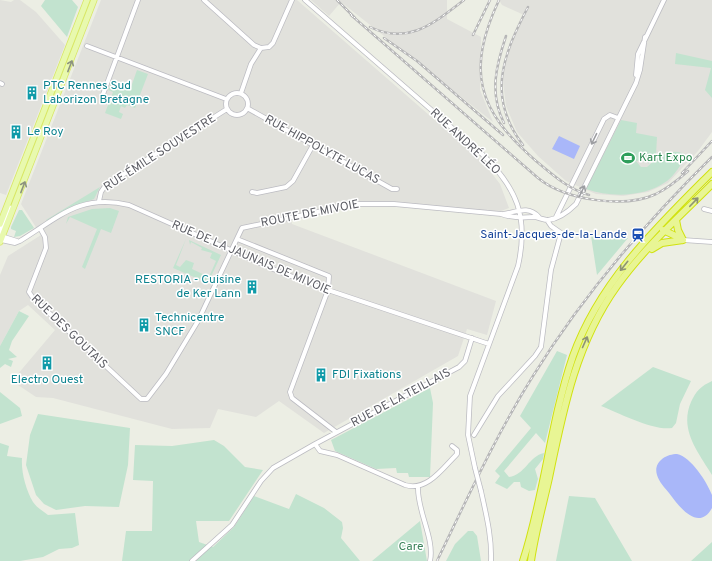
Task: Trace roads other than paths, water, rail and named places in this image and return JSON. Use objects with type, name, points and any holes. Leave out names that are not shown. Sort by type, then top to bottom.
[{"type":"highway","points":[[664,232],[666,222],[712,172]]},
{"type":"highway","points":[[523,561],[534,520],[562,395],[576,349],[588,322],[619,272],[649,236],[712,172]]},
{"type":"highway","points":[[531,561],[570,383],[585,342],[603,307],[626,274],[664,232],[712,184]]},
{"type":"highway","points":[[676,220],[680,240]]},
{"type":"highway","points":[[649,236],[664,232],[680,240]]},
{"type":"highway","points":[[603,307],[652,249],[662,243],[680,240]]},
{"type":"main road","points":[[0,224],[87,0]]},
{"type":"main road","points":[[0,238],[94,0]]},
{"type":"street","points":[[102,97],[138,0]]},
{"type":"street","points":[[204,0],[254,45],[261,48],[269,47],[273,43],[292,0]]},
{"type":"street","name":"RUE ANDRÉ LÉO","points":[[305,0],[495,167],[511,188],[519,210],[521,218],[522,247],[518,266],[474,382],[468,408],[468,435],[488,522],[492,547],[491,561]]},
{"type":"street","points":[[547,220],[556,217],[576,204],[636,83],[637,56],[664,0]]},
{"type":"street","points":[[87,46],[226,99]]},
{"type":"street","points":[[241,93],[251,64],[261,48]]},
{"type":"street","points":[[233,93],[241,93],[247,99],[247,108],[245,112],[237,115],[230,112],[227,109],[226,99],[233,93]]},
{"type":"street","name":"RUE HIPPOLYTE LUCAS","points":[[247,108],[392,189],[397,189]]},
{"type":"street","name":"RUE ÉMILE SOUVESTRE","points":[[99,201],[101,192],[105,186],[227,109]]},
{"type":"street","points":[[556,217],[604,119],[610,115],[618,118]]},
{"type":"street","points":[[252,192],[258,193],[286,187],[293,181],[313,144]]},
{"type":"street","points":[[0,238],[12,195]]},
{"type":"street","name":"RUE DE LA JAUNAIS DE MIVOIE","points":[[0,238],[15,243],[20,241],[76,206],[99,201],[130,206],[232,252],[328,290],[489,344]]},
{"type":"street","name":"ROUTE DE MIVOIE","points":[[144,400],[150,397],[191,333],[232,252],[240,230],[244,226],[355,204],[394,204],[501,214],[513,218],[539,217]]},
{"type":"street","points":[[704,209],[712,211]]},
{"type":"street","points":[[474,435],[498,396],[535,356],[541,347],[551,270],[561,233],[551,226],[547,220],[539,217],[533,212],[519,210]]},
{"type":"street","name":"ROUTE DE MIVOIE","points":[[501,214],[519,210]]},
{"type":"street","name":"RUE DES GOUTAIS","points":[[40,228],[46,242],[29,292],[33,298],[106,368],[144,400]]},
{"type":"street","points":[[237,239],[330,276],[328,290],[290,394],[292,398],[336,432]]},
{"type":"street","points":[[680,240],[712,242]]},
{"type":"street","name":"RUE DE LA TEILLAIS","points":[[192,561],[232,524],[260,481],[273,468],[336,432],[459,367],[465,361],[472,338]]},
{"type":"street","points":[[315,444],[320,451],[341,456],[405,485],[418,487],[427,483],[457,454],[457,450],[452,446]]},
{"type":"street","points":[[418,487],[418,499],[431,552],[430,561]]},
{"type":"water","points":[[559,136],[580,146],[574,159],[552,149]]},
{"type":"water","points":[[677,454],[688,460],[693,465],[712,495],[712,508],[707,515],[701,518],[695,517],[683,510],[658,478],[656,470],[661,460],[669,455]]},
{"type":"railway","points":[[337,0],[355,18]]},
{"type":"railway","points":[[370,27],[384,32],[397,34],[409,33],[432,23],[464,0]]},
{"type":"railway","points":[[473,35],[490,0]]},
{"type":"railway","points":[[499,0],[489,25],[483,48],[481,69],[483,88],[490,106],[501,124],[516,142],[536,161],[567,185],[589,195]]},
{"type":"railway","points":[[523,145],[512,127],[505,110],[502,93],[502,76],[511,42],[528,7]]},
{"type":"railway","points":[[351,15],[538,178],[550,186],[579,197],[595,200],[628,201],[643,199],[656,194],[673,184],[688,171]]},
{"type":"railway","points":[[504,123],[499,112],[495,90],[499,58],[506,36]]},
{"type":"railway","points":[[384,38],[417,61],[503,135]]},
{"type":"railway","points":[[682,173],[712,141]]},
{"type":"railway","points":[[437,561],[482,467],[519,398],[552,346],[572,317],[616,261],[662,208],[712,157]]},
{"type":"place","name":"PTC Rennes Sud Laborizon Bretagne","points":[[32,93]]},
{"type":"place","name":"Le Roy","points":[[16,132]]},
{"type":"place","name":"Kart Expo","points":[[628,158]]},
{"type":"place","name":"Saint-Jacques-de-la-Lande","points":[[638,235]]},
{"type":"place","name":"RESTORIA - Cuisine de Ker Lann","points":[[252,287]]},
{"type":"place","name":"Technicentre SNCF","points":[[144,325]]},
{"type":"place","name":"Electro Ouest","points":[[47,363]]},
{"type":"place","name":"FDI Fixations","points":[[321,375]]},
{"type":"park label","name":"Care","points":[[411,547]]}]
